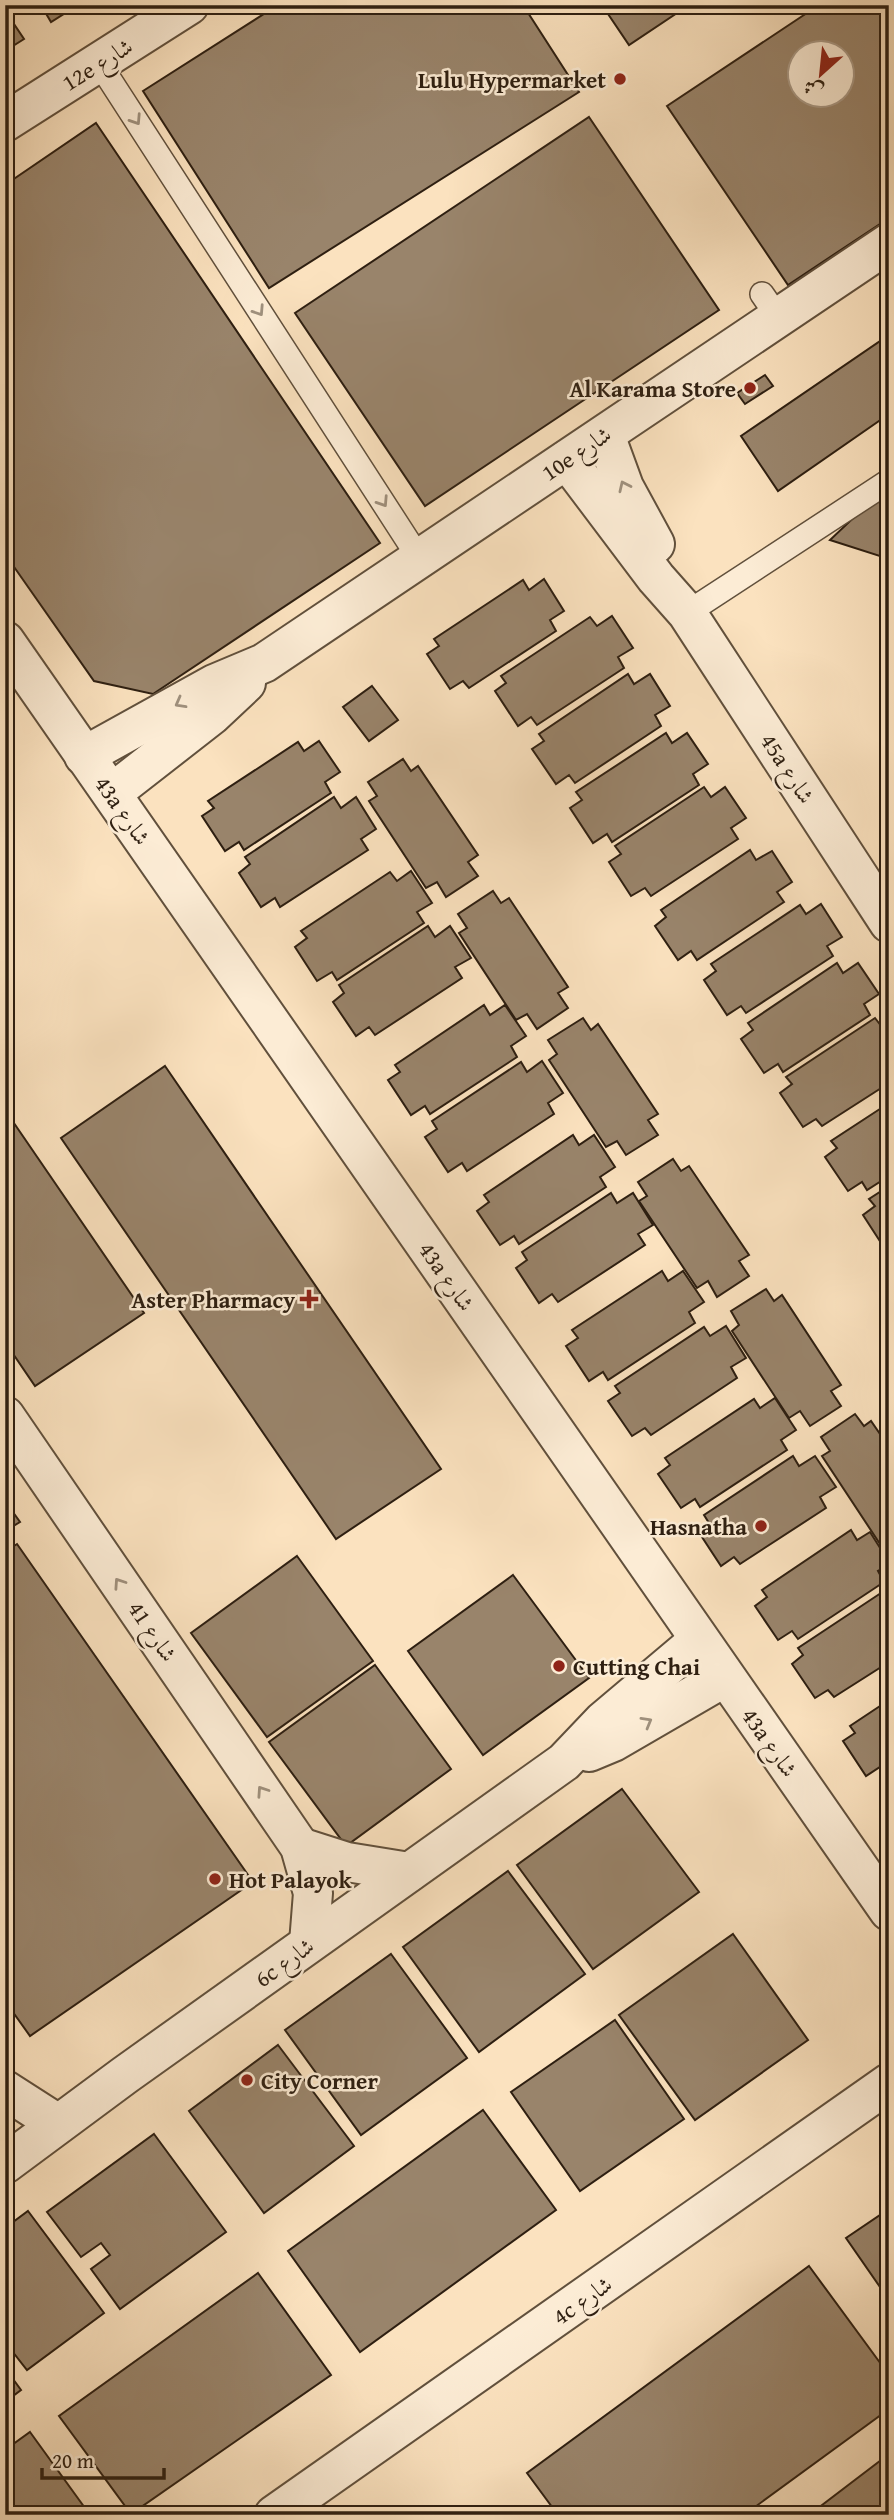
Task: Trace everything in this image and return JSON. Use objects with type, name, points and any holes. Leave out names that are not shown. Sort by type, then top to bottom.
[{"type":"street","name":"12e شارع","points":[[5,122],[189,5]]},
{"type":"street","name":"10e شارع","points":[[84,756],[214,684],[264,663],[605,435],[770,305],[817,291],[889,243]]},
{"type":"street","points":[[817,291],[889,277]]},
{"type":"street","name":"45a شارع","points":[[605,435],[624,488],[670,570],[687,612]]},
{"type":"street","name":"45a شارع","points":[[567,460],[656,578],[687,612],[889,923]]},
{"type":"street","name":"43a شارع","points":[[5,641],[889,1911]]},
{"type":"street","name":"10e شارع","points":[[112,793],[226,703],[264,663]]},
{"type":"street","name":"شارع 41","points":[[5,1416],[300,1847],[313,1893],[309,1943]]},
{"type":"street","name":"6c شارع","points":[[5,2164],[564,1762],[603,1721],[699,1640]]},
{"type":"street","name":"6c شارع","points":[[564,1762],[613,1742],[725,1677]]},
{"type":"street","points":[[300,1847],[347,1863],[409,1872]]},
{"type":"street","name":"4c شارع","points":[[274,2515],[889,2083]]},
{"type":"street","points":[[5,2090],[58,2124]]},
{"type":"lane","points":[[99,63],[419,558]]},
{"type":"lane","points":[[687,612],[889,481]]},
{"type":"building","points":[[5,5],[24,5],[8,15],[24,39],[5,51]]},
{"type":"building","points":[[41,5],[78,5],[51,22]]},
{"type":"building","points":[[278,5],[523,5],[579,92],[269,288],[143,91]]},
{"type":"building","points":[[602,5],[689,5],[629,45]]},
{"type":"building","points":[[819,5],[889,5],[889,218],[788,285],[667,106]]},
{"type":"building","points":[[589,117],[719,310],[425,506],[295,313]]},
{"type":"building","points":[[96,123],[380,543],[153,694],[94,681],[5,554],[5,185]]},
{"type":"building","points":[[889,335],[889,414],[778,491],[741,436]]},
{"type":"building","points":[[765,375],[773,386],[745,404],[737,393]]},
{"type":"building","points":[[886,487],[889,488],[889,559],[830,540]]},
{"type":"building","points":[[544,579],[564,611],[550,620],[556,631],[469,688],[463,681],[450,689],[427,654],[439,646],[434,639],[523,580],[529,590]]},
{"type":"building","points":[[612,616],[633,648],[618,657],[624,668],[537,725],[531,717],[518,726],[495,691],[506,683],[501,676],[590,617],[597,626]]},
{"type":"building","points":[[628,674],[634,684],[650,674],[670,706],[655,715],[661,726],[575,783],[569,775],[556,784],[532,749],[544,741],[539,734]]},
{"type":"building","points":[[372,686],[398,720],[369,741],[343,707]]},
{"type":"building","points":[[666,733],[672,743],[687,733],[708,764],[693,774],[699,785],[612,842],[607,834],[593,843],[570,808],[582,800],[576,792]]},
{"type":"building","points":[[319,741],[340,772],[325,782],[331,793],[244,850],[239,842],[225,851],[202,816],[214,808],[208,801],[298,742],[304,751]]},
{"type":"building","points":[[889,754],[889,781],[883,779]]},
{"type":"building","points":[[403,759],[411,771],[418,766],[478,855],[468,862],[478,876],[446,897],[437,882],[426,888],[369,801],[377,796],[368,782]]},
{"type":"building","points":[[704,787],[711,797],[725,787],[746,818],[731,828],[738,839],[651,896],[645,888],[631,896],[609,862],[621,854],[615,846]]},
{"type":"building","points":[[334,797],[341,808],[356,797],[376,829],[361,839],[368,850],[280,907],[275,898],[261,907],[239,873],[250,864],[245,857]]},
{"type":"building","points":[[750,850],[756,860],[772,851],[792,882],[777,892],[784,902],[697,960],[691,951],[678,960],[655,926],[666,917],[661,910]]},
{"type":"building","points":[[411,871],[432,903],[417,912],[424,923],[337,980],[332,972],[317,981],[295,947],[307,938],[301,931],[390,872],[397,881]]},
{"type":"building","points":[[493,891],[501,903],[509,898],[568,987],[558,993],[568,1008],[537,1029],[527,1014],[516,1020],[459,933],[467,928],[458,914]]},
{"type":"building","points":[[821,904],[842,937],[827,946],[833,956],[746,1013],[741,1006],[727,1015],[704,980],[716,971],[711,964],[800,905],[806,914]]},
{"type":"building","points":[[428,926],[435,937],[450,926],[471,958],[455,967],[462,978],[375,1035],[369,1027],[356,1036],[333,1002],[344,993],[339,985]]},
{"type":"building","points":[[837,963],[843,973],[858,963],[879,994],[864,1004],[870,1015],[783,1072],[778,1064],[764,1073],[741,1039],[753,1030],[748,1023]]},
{"type":"building","points":[[484,1005],[490,1015],[505,1005],[526,1036],[511,1046],[517,1057],[430,1114],[425,1106],[411,1115],[388,1080],[400,1072],[395,1065]]},
{"type":"building","points":[[583,1018],[591,1030],[598,1024],[658,1114],[648,1120],[658,1135],[626,1155],[617,1141],[606,1147],[549,1060],[557,1054],[548,1040]]},
{"type":"building","points":[[875,1018],[882,1027],[889,1023],[889,1083],[822,1126],[816,1119],[803,1127],[780,1093],[792,1084],[786,1077]]},
{"type":"building","points":[[542,1061],[563,1093],[548,1103],[554,1114],[467,1171],[462,1163],[448,1172],[425,1137],[437,1129],[432,1121],[521,1062],[527,1072]]},
{"type":"building","points":[[165,1066],[441,1469],[336,1539],[61,1138]]},
{"type":"building","points":[[889,1103],[889,1176],[867,1190],[862,1182],[848,1191],[825,1157],[837,1148],[831,1141]]},
{"type":"building","points":[[5,1110],[144,1313],[35,1386],[5,1342]]},
{"type":"building","points":[[573,1135],[579,1145],[594,1135],[615,1167],[600,1177],[606,1187],[519,1244],[514,1236],[500,1245],[477,1211],[489,1202],[484,1195]]},
{"type":"building","points":[[673,1159],[681,1171],[689,1166],[749,1255],[739,1261],[749,1276],[717,1297],[708,1281],[697,1288],[639,1201],[647,1196],[638,1182]]},
{"type":"building","points":[[889,1186],[889,1247],[885,1249],[863,1215],[875,1206],[869,1199]]},
{"type":"building","points":[[611,1193],[617,1203],[633,1193],[653,1225],[638,1234],[645,1245],[558,1302],[552,1294],[539,1303],[516,1268],[527,1260],[522,1252]]},
{"type":"building","points":[[662,1271],[668,1281],[683,1271],[704,1302],[689,1312],[695,1323],[608,1380],[603,1372],[589,1381],[566,1346],[578,1338],[572,1330]]},
{"type":"building","points":[[766,1289],[774,1301],[782,1295],[841,1385],[831,1391],[841,1406],[810,1426],[800,1411],[789,1418],[732,1331],[739,1325],[731,1311]]},
{"type":"building","points":[[726,1326],[746,1358],[731,1367],[737,1378],[651,1435],[645,1428],[632,1436],[608,1401],[620,1393],[615,1386],[704,1327],[710,1336]]},
{"type":"building","points":[[775,1398],[796,1430],[781,1440],[787,1450],[700,1507],[695,1499],[681,1508],[658,1474],[670,1465],[665,1458],[754,1399],[760,1408]]},
{"type":"building","points":[[855,1414],[864,1426],[871,1421],[889,1447],[889,1538],[880,1544],[822,1456],[830,1451],[821,1437]]},
{"type":"building","points":[[793,1456],[799,1466],[815,1456],[836,1487],[820,1497],[826,1508],[740,1564],[734,1557],[721,1566],[698,1531],[709,1523],[704,1515]]},
{"type":"building","points":[[5,1501],[20,1522],[5,1531]]},
{"type":"building","points":[[851,1530],[857,1540],[870,1532],[889,1562],[889,1565],[878,1571],[884,1582],[798,1639],[792,1631],[778,1640],[755,1606],[767,1597],[762,1590]]},
{"type":"building","points":[[17,1544],[253,1882],[30,2036],[5,2001],[5,1552]]},
{"type":"building","points":[[297,1556],[373,1661],[267,1737],[191,1633]]},
{"type":"building","points":[[513,1575],[589,1678],[483,1755],[408,1651]]},
{"type":"building","points":[[887,1589],[889,1662],[834,1697],[828,1690],[815,1698],[792,1664],[803,1655],[798,1648]]},
{"type":"building","points":[[375,1665],[451,1769],[346,1846],[269,1742]]},
{"type":"building","points":[[889,1700],[889,1772],[885,1775],[880,1767],[866,1776],[843,1741],[855,1733],[850,1726]]},
{"type":"building","points":[[622,1789],[699,1892],[593,1969],[517,1865]]},
{"type":"building","points":[[508,1871],[585,1974],[479,2052],[403,1947]]},
{"type":"building","points":[[733,1934],[808,2040],[695,2120],[619,2015]]},
{"type":"building","points":[[391,1954],[467,2058],[361,2135],[285,2030]]},
{"type":"building","points":[[615,2020],[684,2119],[580,2191],[511,2092]]},
{"type":"building","points":[[278,2045],[354,2146],[264,2213],[189,2111]]},
{"type":"building","points":[[483,2110],[556,2210],[360,2352],[288,2251]]},
{"type":"building","points":[[154,2134],[226,2232],[120,2309],[91,2269],[110,2255],[101,2243],[81,2257],[47,2212]]},
{"type":"building","points":[[889,2209],[889,2300],[846,2238]]},
{"type":"building","points":[[28,2211],[104,2313],[27,2370],[5,2342],[5,2228]]},
{"type":"building","points":[[809,2266],[889,2375],[889,2409],[744,2515],[558,2515],[527,2473]]},
{"type":"building","points":[[258,2273],[331,2375],[131,2514],[59,2416]]},
{"type":"building","points":[[5,2368],[21,2390],[5,2402]]},
{"type":"building","points":[[30,2432],[90,2515],[5,2515],[5,2450]]},
{"type":"building","points":[[889,2454],[889,2515],[809,2515]]},
{"type":"place","name":"Lulu Hypermarket","points":[[620,79]]},
{"type":"place","name":"Al Karama Store","points":[[750,388]]},
{"type":"place","name":"Aster Pharmacy","points":[[309,1299]]},
{"type":"place","name":"Hasnatha","points":[[761,1526]]},
{"type":"place","name":"Cutting Chai","points":[[559,1666]]},
{"type":"place","name":"Hot Palayok","points":[[215,1879]]},
{"type":"place","name":"City Corner","points":[[247,2080]]}]
